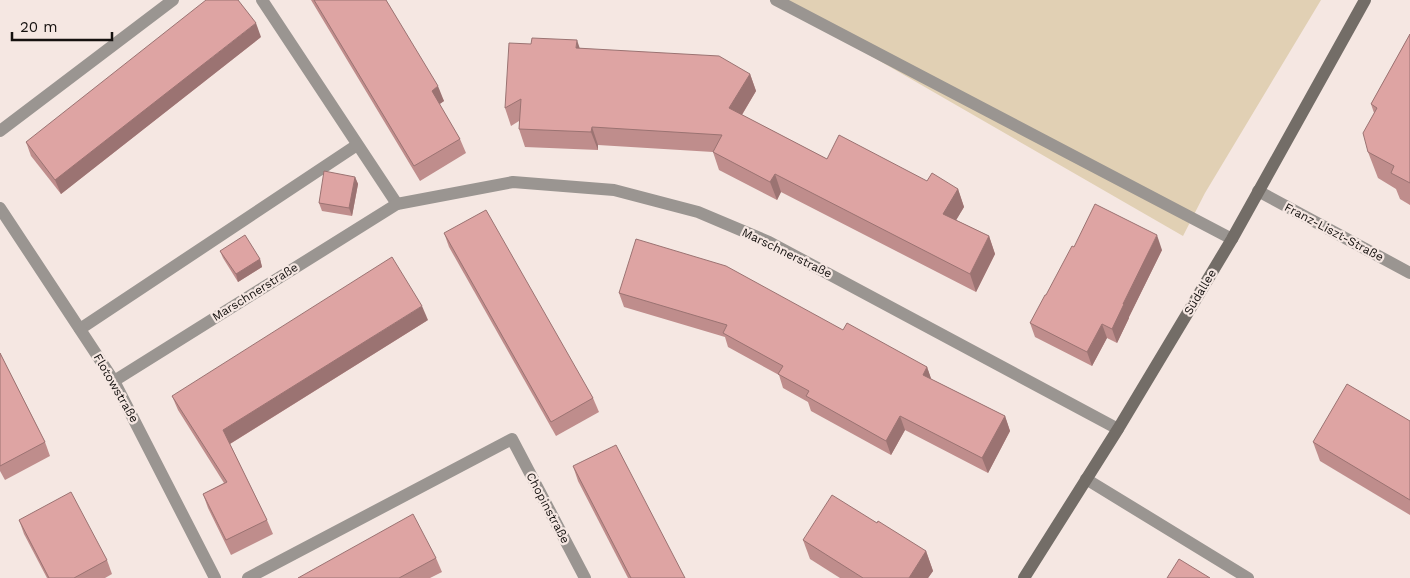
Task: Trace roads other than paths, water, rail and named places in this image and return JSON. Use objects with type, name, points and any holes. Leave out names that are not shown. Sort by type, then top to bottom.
[{"type":"street","points":[[0,131],[174,0]]},
{"type":"street","points":[[262,0],[397,204]]},
{"type":"street","points":[[776,0],[1232,239]]},
{"type":"street","name":"Südallee","points":[[1024,578],[1118,429],[1232,239],[1364,0]]},
{"type":"street","points":[[80,329],[357,145]]},
{"type":"street","name":"Marschnerstraße","points":[[114,381],[397,204],[513,182],[614,190],[698,212],[769,242],[1118,429]]},
{"type":"street","name":"Franz-Liszt-Straße","points":[[1258,190],[1410,272]]},
{"type":"street","name":"Flotowstraße","points":[[0,208],[114,381],[215,578]]},
{"type":"street","name":"Chopinstraße","points":[[248,578],[512,438],[585,578]]},
{"type":"street","points":[[1086,479],[1248,578]]}]
